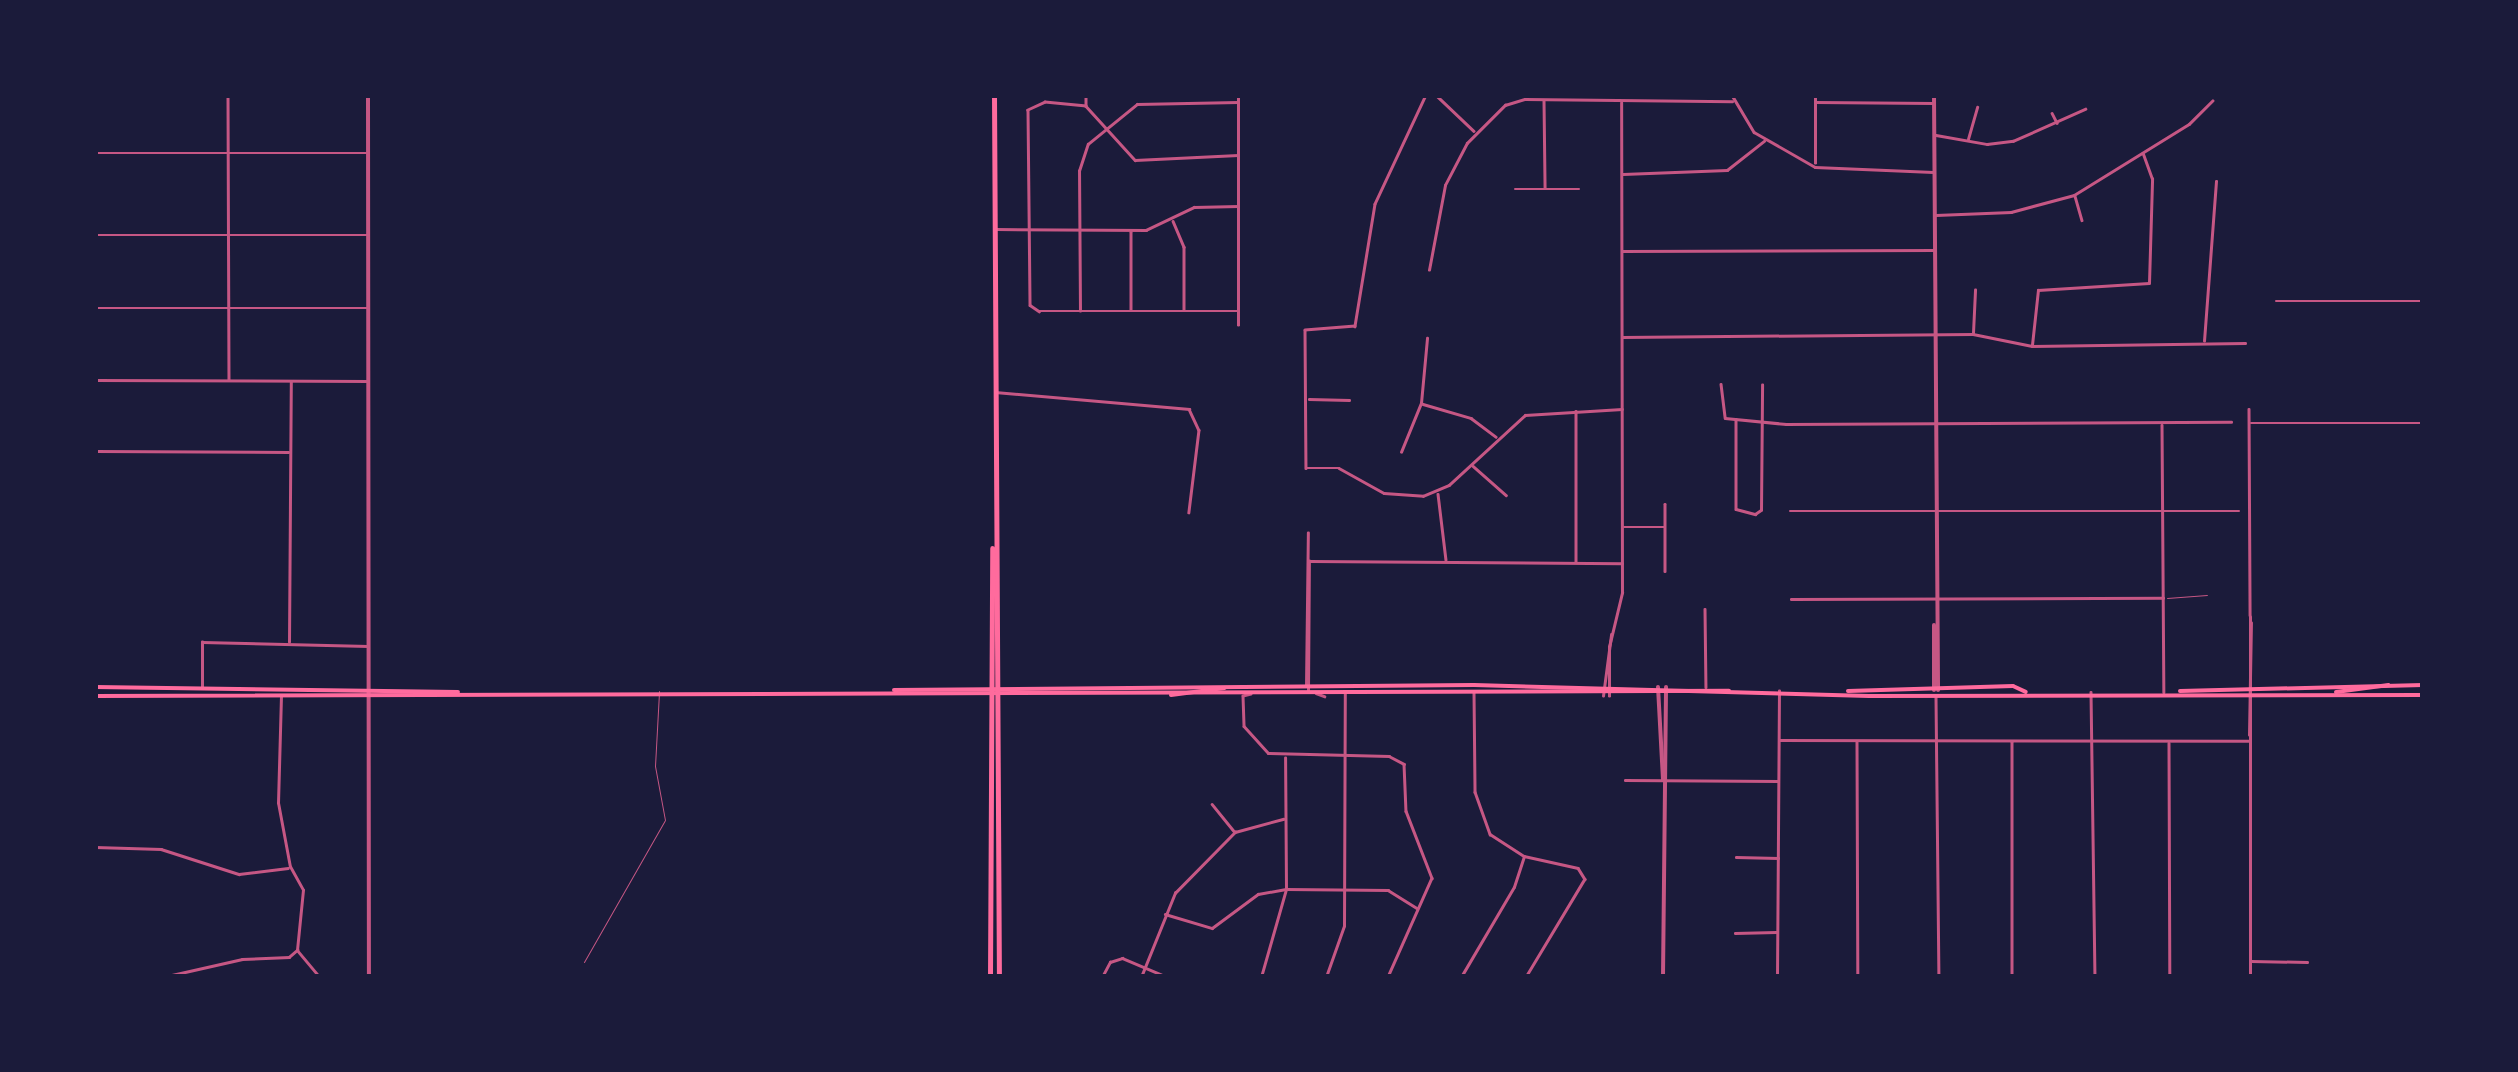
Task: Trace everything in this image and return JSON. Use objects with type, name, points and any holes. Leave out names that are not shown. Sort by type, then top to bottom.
[{"type":"main road","points":[[994,95],[999,977]]},
{"type":"main road","points":[[990,977],[988,686],[994,535]]},
{"type":"main road","points":[[95,696],[282,697],[988,686],[1706,686],[1729,691]]},
{"type":"main road","points":[[1170,695],[1229,686]]},
{"type":"main road","points":[[1843,692],[1936,686],[2027,692]]},
{"type":"main road","points":[[2176,692],[2249,686],[2423,686]]},
{"type":"main road","points":[[2322,695],[2389,686]]},
{"type":"main road","points":[[95,687],[368,688],[463,693]]},
{"type":"main road","points":[[890,690],[988,695],[1243,696],[1666,696],[1729,691],[1936,696],[2027,692],[2423,694]]},
{"type":"street","points":[[228,95],[228,380]]},
{"type":"street","points":[[368,95],[369,977]]},
{"type":"street","points":[[1086,95],[1086,106],[1134,160],[1238,156]]},
{"type":"street","points":[[1238,95],[1238,325]]},
{"type":"street","points":[[1426,95],[1375,204],[1355,326],[1306,330],[1306,468],[1349,471],[1396,496],[1437,493],[1524,415],[1622,409]]},
{"type":"street","points":[[1436,95],[1476,132]]},
{"type":"street","points":[[1732,95],[1732,102],[1764,140],[1814,166],[1851,173],[1934,172]]},
{"type":"street","points":[[1814,166],[1815,95]]},
{"type":"street","points":[[1934,95],[1938,977]]},
{"type":"street","points":[[1544,99],[1546,188]]},
{"type":"street","points":[[1429,270],[1445,186],[1476,132],[1504,105],[1544,99],[1732,102]]},
{"type":"street","points":[[1935,216],[2012,215],[2074,195],[2143,154],[2212,101]]},
{"type":"street","points":[[1080,311],[1081,158],[1104,128],[1137,104],[1238,102]]},
{"type":"street","points":[[1815,102],[1934,103]]},
{"type":"street","points":[[1606,696],[1623,527],[1622,103]]},
{"type":"street","points":[[1086,106],[1029,106],[1030,305],[1039,311],[1237,311]]},
{"type":"street","points":[[1968,140],[1977,106]]},
{"type":"street","points":[[1935,134],[2013,142],[2085,109]]},
{"type":"street","points":[[2052,113],[2058,124]]},
{"type":"street","points":[[1621,174],[1727,170],[1764,140]]},
{"type":"street","points":[[95,153],[368,154]]},
{"type":"street","points":[[2032,346],[2038,290],[2149,283],[2152,180],[2143,154]]},
{"type":"street","points":[[2204,343],[2216,181]]},
{"type":"street","points":[[1515,189],[1579,188]]},
{"type":"street","points":[[2074,195],[2082,220]]},
{"type":"street","points":[[994,229],[1130,231],[1172,220],[1194,208],[1238,206]]},
{"type":"street","points":[[1172,220],[1184,247],[1184,312]]},
{"type":"street","points":[[1130,231],[1131,311]]},
{"type":"street","points":[[95,235],[367,236]]},
{"type":"street","points":[[1621,251],[1934,250]]},
{"type":"street","points":[[1972,334],[1976,290]]},
{"type":"street","points":[[2276,300],[2423,301]]},
{"type":"street","points":[[95,308],[367,308]]},
{"type":"street","points":[[1622,337],[1972,334],[2032,346],[2244,344]]},
{"type":"street","points":[[1401,452],[1421,403],[1426,338]]},
{"type":"street","points":[[95,380],[368,380]]},
{"type":"street","points":[[289,642],[291,380]]},
{"type":"street","points":[[1721,384],[1722,414],[1736,419],[1935,424],[2230,422]]},
{"type":"street","points":[[1736,419],[1736,509],[1754,514],[1761,510],[1762,385]]},
{"type":"street","points":[[994,392],[1074,394],[1138,408],[1172,403],[1194,415],[1200,430],[1189,512]]},
{"type":"street","points":[[1307,399],[1348,400]]},
{"type":"street","points":[[1421,403],[1471,418],[1497,438]]},
{"type":"street","points":[[1576,409],[1576,562]]},
{"type":"street","points":[[2249,409],[2250,977]]},
{"type":"street","points":[[2162,423],[2164,692]]},
{"type":"street","points":[[2250,424],[2423,423]]},
{"type":"street","points":[[95,451],[289,452]]},
{"type":"street","points":[[1472,464],[1506,495]]},
{"type":"street","points":[[1437,493],[1446,562]]},
{"type":"street","points":[[1665,504],[1665,571]]},
{"type":"street","points":[[1790,510],[2238,511]]},
{"type":"street","points":[[1623,527],[1665,527]]},
{"type":"street","points":[[1308,533],[1310,688]]},
{"type":"street","points":[[1308,561],[1622,563]]},
{"type":"street","points":[[1308,561],[1310,688]]},
{"type":"street","points":[[1791,599],[2164,598]]},
{"type":"street","points":[[1705,609],[1706,686]]},
{"type":"street","points":[[202,687],[202,642],[368,646]]},
{"type":"street","points":[[1474,685],[1478,813],[1490,834],[1524,856],[1578,868],[1585,879],[1526,977]]},
{"type":"street","points":[[1326,977],[1344,926],[1345,686]]},
{"type":"street","points":[[1658,686],[1662,977]]},
{"type":"street","points":[[1662,780],[1666,686]]},
{"type":"street","points":[[282,688],[278,803],[290,868],[303,890],[298,950],[320,977]]},
{"type":"street","points":[[1324,696],[1310,688],[1243,696],[1247,733],[1268,753],[1396,758],[1404,764],[1406,810],[1432,878],[1388,977]]},
{"type":"street","points":[[1777,977],[1779,692]]},
{"type":"street","points":[[2091,692],[2094,977]]},
{"type":"street","points":[[1779,740],[2248,741]]},
{"type":"street","points":[[1858,740],[1858,977]]},
{"type":"street","points":[[2012,741],[2012,977]]},
{"type":"street","points":[[2169,741],[2170,977]]},
{"type":"street","points":[[1261,977],[1286,889],[1285,756]]},
{"type":"street","points":[[1625,780],[1779,782]]},
{"type":"street","points":[[1212,804],[1235,832]]},
{"type":"street","points":[[1140,977],[1175,893],[1235,832],[1283,820]]},
{"type":"street","points":[[95,848],[162,850],[240,874],[290,868]]},
{"type":"street","points":[[1461,977],[1514,886],[1524,856]]},
{"type":"street","points":[[1736,857],[1778,858]]},
{"type":"street","points":[[1164,914],[1212,928],[1258,894],[1286,889],[1388,890],[1417,908]]},
{"type":"street","points":[[1735,933],[1778,932]]},
{"type":"street","points":[[163,977],[242,959],[289,957],[298,950]]},
{"type":"street","points":[[1102,977],[1110,962],[1122,958],[1167,977]]},
{"type":"street","points":[[2250,962],[2307,962]]},
{"type":"lane","points":[[2164,598],[2207,595]]},
{"type":"lane","points":[[584,962],[665,820],[655,766],[659,691]]}]
